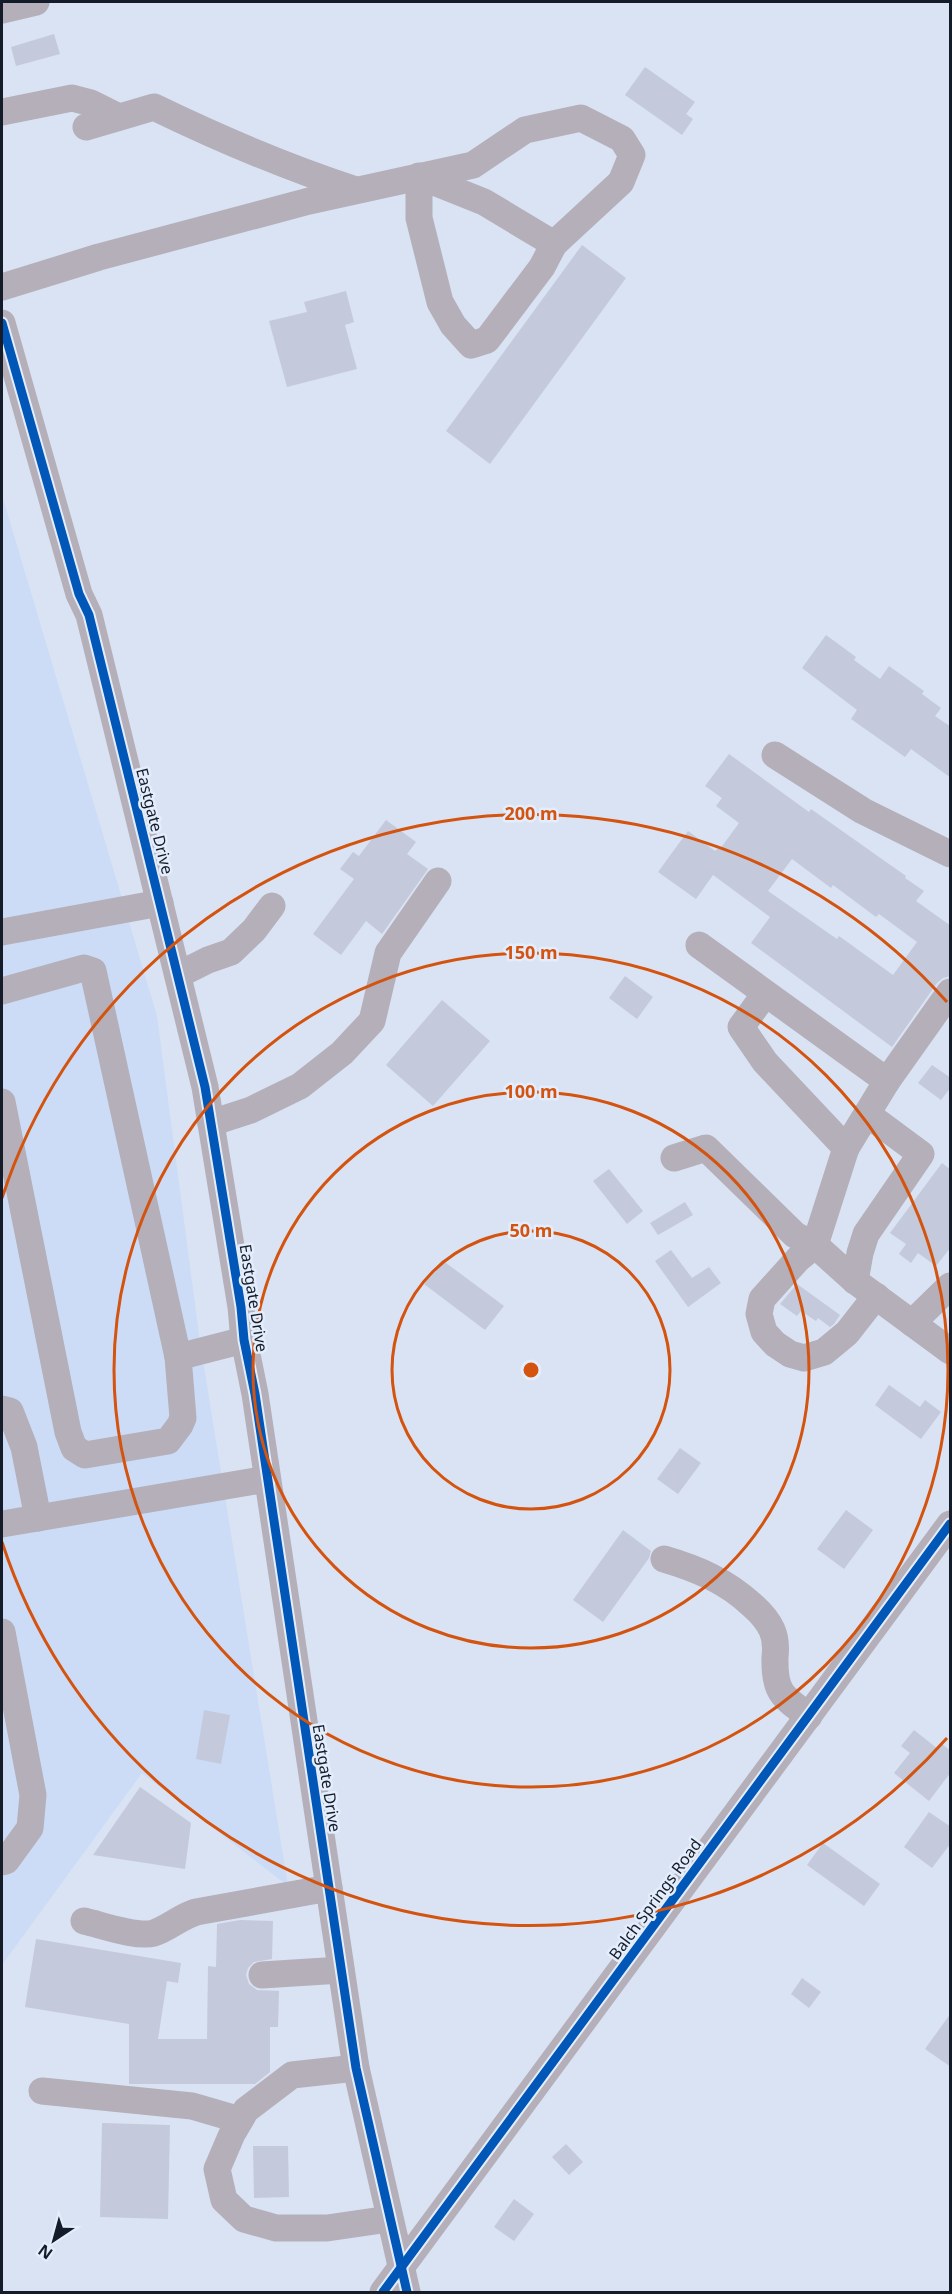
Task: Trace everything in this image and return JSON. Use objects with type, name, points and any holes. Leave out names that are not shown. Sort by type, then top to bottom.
[{"type":"street","points":[[2,10],[36,2]]},
{"type":"street","points":[[2,112],[72,98],[91,103],[119,117]]},
{"type":"street","points":[[86,127],[154,107],[234,145],[357,190]]},
{"type":"street","points":[[2,287],[110,254],[357,190],[419,176],[473,165],[525,130],[581,118],[622,139],[632,155],[621,182],[554,244],[542,267],[487,340],[471,345],[453,325],[440,302],[419,218],[419,176]]},
{"type":"street","points":[[419,176],[484,202],[554,244]]},
{"type":"street","name":"Eastgate Drive","points":[[2,323],[79,594],[88,615],[205,1087],[241,1307],[244,1340],[254,1387],[356,2068],[404,2281]]},
{"type":"street","points":[[775,755],[863,811],[951,854]]},
{"type":"street","points":[[211,1123],[251,1110],[300,1086],[342,1053],[372,1020],[388,953],[438,881]]},
{"type":"street","points":[[2,932],[160,903]]},
{"type":"street","points":[[178,975],[208,960],[231,952],[254,930],[272,906]]},
{"type":"street","points":[[699,945],[887,1081]]},
{"type":"street","points":[[2,991],[84,968],[93,971],[178,1357],[183,1418],[168,1441],[85,1455],[74,1448],[68,1432],[2,1102]]},
{"type":"street","points":[[867,1114],[921,1154],[875,1217],[866,1234],[860,1253],[866,1289],[847,1333],[824,1352],[804,1358],[790,1354],[775,1344],[765,1332],[759,1314],[762,1299],[798,1259],[815,1245],[846,1148],[887,1081],[951,992]]},
{"type":"street","points":[[765,994],[741,1027],[765,1062],[846,1148]]},
{"type":"street","points":[[674,1158],[706,1148],[795,1235],[815,1245],[866,1289],[951,1351]]},
{"type":"street","points":[[912,1323],[951,1286]]},
{"type":"street","points":[[178,1357],[244,1340]]},
{"type":"street","points":[[2,1409],[10,1411],[24,1447],[38,1518]]},
{"type":"street","points":[[2,1524],[267,1479]]},
{"type":"street","name":"Balch Springs Road","points":[[383,2292],[404,2281],[809,1716],[951,1524]]},
{"type":"street","points":[[664,1559],[693,1567],[719,1579],[762,1614],[772,1630],[776,1644],[777,1686],[784,1698],[809,1716]]},
{"type":"street","points":[[2,1632],[33,1794],[30,1828],[6,1862],[2,1862]]},
{"type":"street","points":[[84,1921],[141,1934],[151,1934],[182,1916],[195,1912],[328,1888]]},
{"type":"street","points":[[262,1975],[341,1970]]},
{"type":"street","points":[[356,2068],[292,2075],[246,2110],[217,2169],[224,2200],[244,2219],[276,2228],[343,2226],[389,2219]]},
{"type":"street","points":[[42,2091],[192,2106],[240,2120]]},
{"type":"shaded area","points":[[2,495],[157,1016],[200,1342],[288,1886],[142,1773],[2,1965]]},
{"type":"building","points":[[54,34],[60,54],[16,66],[11,47]]},
{"type":"building","points":[[645,67],[695,102],[686,114],[693,119],[682,135],[625,95]]},
{"type":"building","points":[[582,245],[626,278],[490,464],[446,431]]},
{"type":"building","points":[[346,291],[354,322],[345,325],[357,369],[287,387],[269,321],[307,312],[304,302]]},
{"type":"building","points":[[826,635],[856,657],[854,660],[880,679],[889,666],[924,691],[922,694],[941,708],[935,716],[951,727],[951,778],[911,749],[905,757],[851,719],[857,710],[802,668]]},
{"type":"building","points":[[729,754],[809,812],[811,809],[906,876],[905,878],[924,891],[916,901],[951,926],[951,976],[937,983],[892,1047],[751,943],[770,917],[713,875],[696,899],[658,872],[688,831],[715,851],[720,849],[739,823],[716,806],[722,798],[705,786]],"holes":[[[792,859],[831,888],[833,885],[876,917],[879,914],[917,942],[893,975],[839,936],[837,939],[768,891]]]},
{"type":"building","points":[[386,820],[416,842],[407,854],[428,869],[382,934],[366,921],[341,955],[313,934],[354,879],[340,869],[353,852],[359,856]]},
{"type":"building","points":[[625,976],[653,997],[637,1019],[609,998]]},
{"type":"building","points":[[442,1000],[490,1041],[433,1106],[386,1065]]},
{"type":"building","points":[[932,1065],[951,1078],[951,1087],[941,1100],[918,1083]]},
{"type":"building","points":[[942,1163],[951,1170],[951,1247],[936,1266],[918,1253],[911,1263],[899,1254],[906,1244],[890,1233]]},
{"type":"building","points":[[609,1169],[643,1211],[627,1224],[593,1181]]},
{"type":"building","points":[[685,1202],[693,1215],[658,1235],[650,1223]]},
{"type":"building","points":[[671,1250],[692,1278],[709,1267],[721,1283],[688,1307],[655,1261]]},
{"type":"building","points":[[442,1260],[504,1306],[485,1330],[424,1284]]},
{"type":"building","points":[[797,1284],[840,1315],[834,1324],[830,1327],[818,1318],[816,1321],[801,1311],[797,1316],[780,1304]]},
{"type":"building","points":[[889,1385],[920,1407],[925,1400],[941,1412],[921,1439],[875,1405]]},
{"type":"building","points":[[680,1448],[701,1463],[678,1494],[657,1479]]},
{"type":"building","points":[[846,1510],[873,1530],[844,1569],[817,1549]]},
{"type":"building","points":[[623,1530],[651,1551],[649,1558],[603,1622],[573,1600]]},
{"type":"building","points":[[204,1710],[230,1715],[221,1764],[196,1759]]},
{"type":"building","points":[[914,1730],[938,1749],[942,1744],[951,1751],[951,1772],[929,1801],[894,1773],[910,1753],[901,1746]]},
{"type":"building","points":[[140,1787],[191,1823],[185,1869],[93,1855]]},
{"type":"building","points":[[929,1812],[951,1827],[951,1843],[932,1868],[904,1847]]},
{"type":"building","points":[[823,1843],[880,1884],[864,1906],[807,1865]]},
{"type":"building","points":[[240,1920],[273,1921],[272,1959],[254,1962],[248,1968],[246,1975],[249,1984],[257,1990],[279,1991],[278,2027],[270,2027],[270,2072],[255,2084],[129,2084],[129,2024],[25,2007],[36,1939],[181,1963],[178,1983],[167,1981],[158,2039],[207,2039],[208,1966],[216,1967],[217,1924]]},
{"type":"building","points":[[802,1978],[821,1992],[809,2008],[791,1994]]},
{"type":"building","points":[[951,2013],[951,2067],[925,2049]]},
{"type":"building","points":[[102,2123],[170,2125],[168,2219],[100,2217]]},
{"type":"building","points":[[566,2144],[583,2162],[569,2175],[552,2157]]},
{"type":"building","points":[[253,2146],[288,2146],[289,2197],[254,2198]]},
{"type":"building","points":[[514,2199],[534,2214],[514,2241],[494,2227]]},
{"type":"cycle path","points":[[2,323],[79,594],[89,615],[205,1087],[241,1307],[244,1340],[255,1394],[356,2068],[407,2292]]},
{"type":"cycle path","points":[[383,2292],[950,1524]]}]
